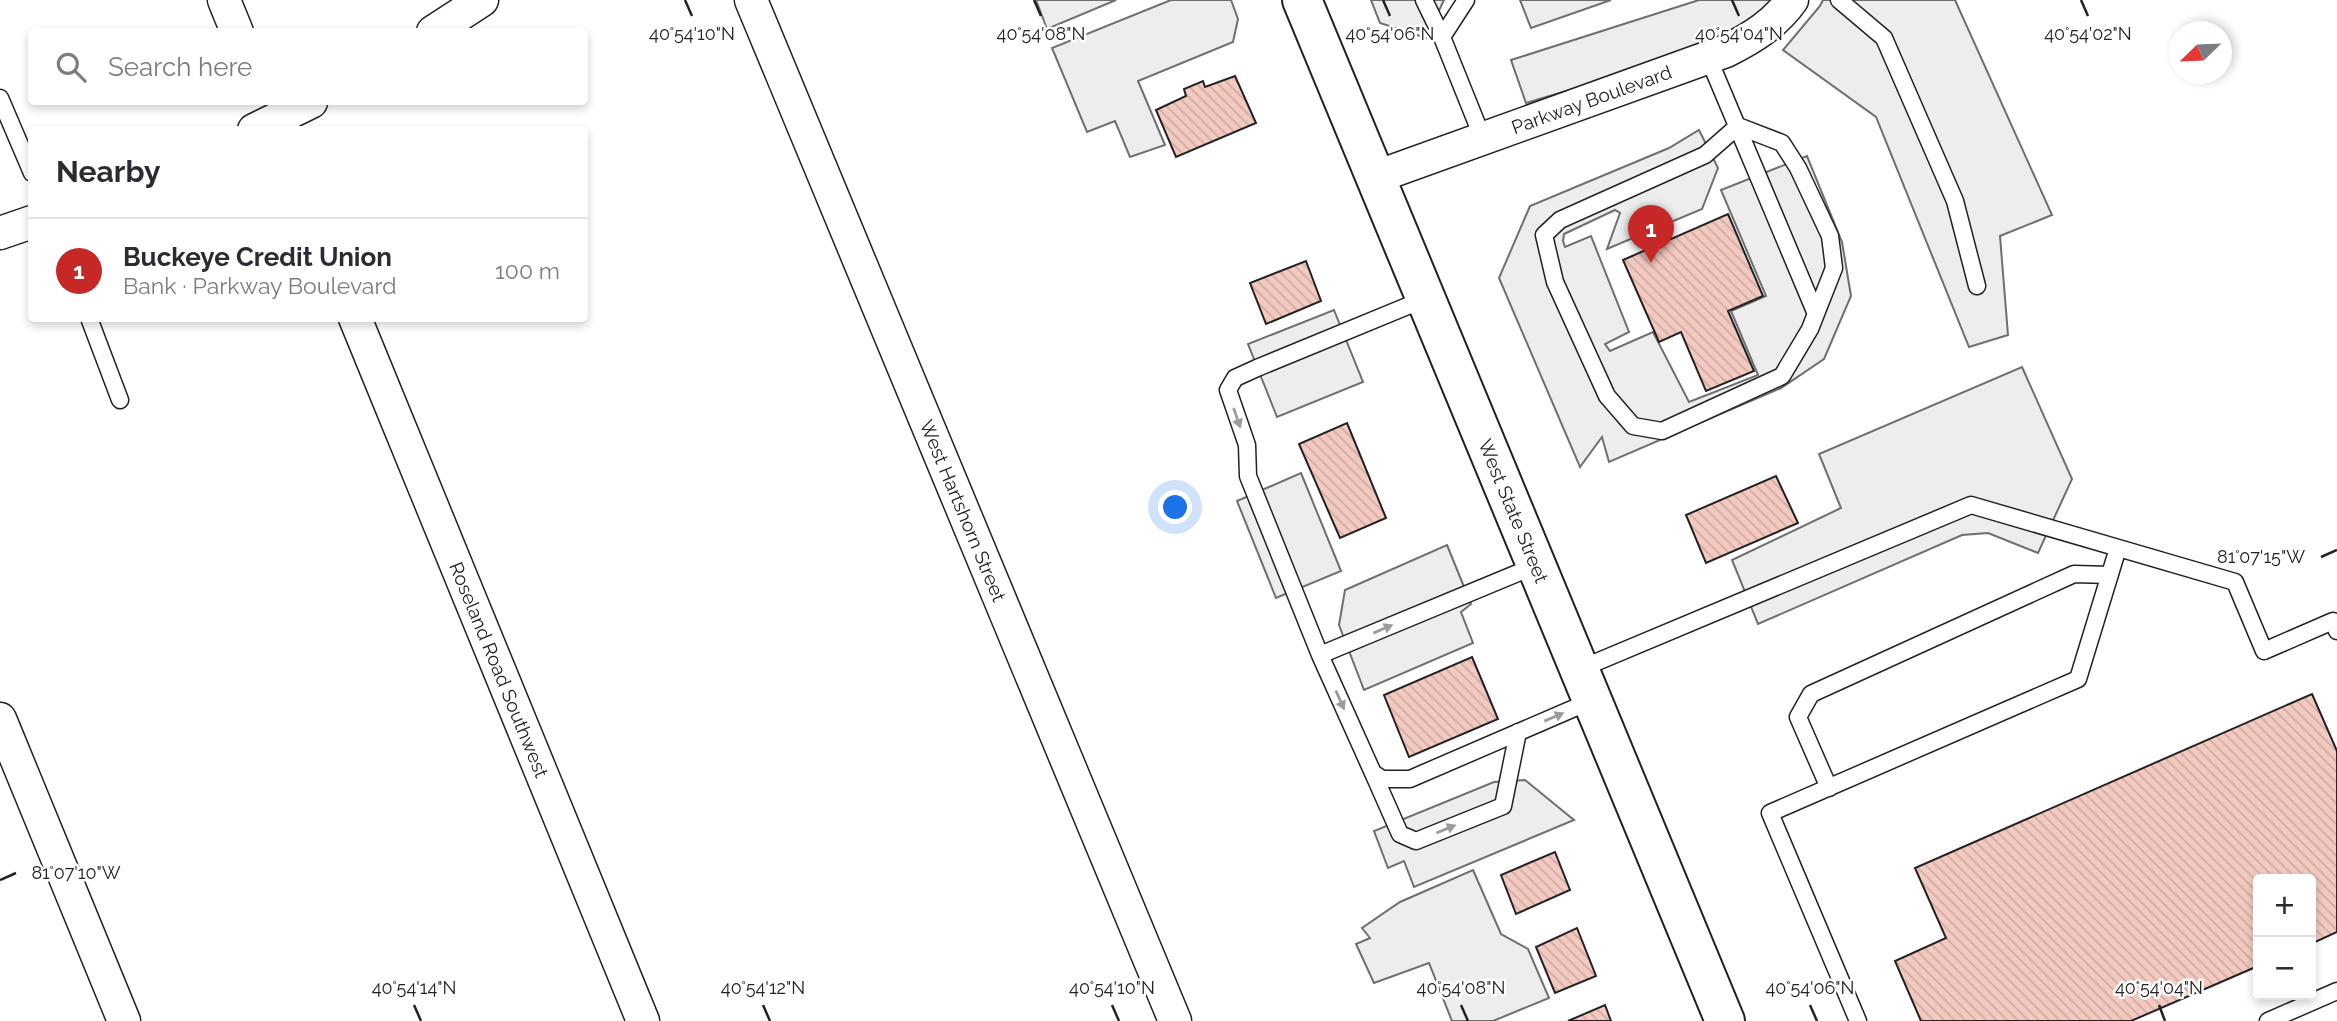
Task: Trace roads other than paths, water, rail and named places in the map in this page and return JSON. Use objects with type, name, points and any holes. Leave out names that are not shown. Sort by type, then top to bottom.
[{"type":"highway","name":"West State Street","points":[[1302,0],[1725,1021]]},
{"type":"street","points":[[223,0],[235,28]]},
{"type":"street","points":[[439,28],[482,0]]},
{"type":"street","name":"West Hartshorn Street","points":[[751,0],[1175,1021]]},
{"type":"street","name":"Parkway Boulevard","points":[[1376,177],[1708,57],[1748,40],[1768,26],[1792,0]]},
{"type":"street","points":[[268,120],[304,105]]},
{"type":"street","points":[[0,233],[28,223]]},
{"type":"street","name":"Roseland Road Southwest","points":[[357,322],[643,1021]]},
{"type":"street","points":[[0,719],[124,1021]]},
{"type":"lane","points":[[1424,0],[1442,37],[1483,139]]},
{"type":"lane","points":[[1442,37],[1466,0]]},
{"type":"lane","points":[[1839,0],[1884,38],[1955,201],[1977,286]]},
{"type":"lane","points":[[1708,57],[1816,314]]},
{"type":"lane","points":[[0,99],[28,164]]},
{"type":"lane","points":[[1738,126],[1782,143],[1798,168],[1830,236],[1834,268],[1810,329],[1782,376],[1662,430],[1633,426],[1607,396],[1555,282],[1544,235],[1560,220],[1706,155],[1738,126]]},
{"type":"lane","points":[[1427,298],[1235,378],[1228,390],[1247,445],[1248,476],[1320,655],[1400,834],[1416,841],[1503,806],[1518,732]]},
{"type":"lane","points":[[91,322],[120,400]]},
{"type":"lane","points":[[1373,773],[1382,779],[1410,779],[1518,732],[1586,685],[1971,505],[2235,582],[2264,651],[2335,623]]},
{"type":"lane","points":[[1858,1021],[1770,813],[2078,679],[2119,548]]},
{"type":"lane","points":[[1320,655],[1537,565]]},
{"type":"lane","points":[[1829,788],[1798,717],[1811,694],[2074,573],[2110,575]]},
{"type":"lane","points":[[2268,1021],[2337,991]]},
{"type":"place","name":"Buckeye Credit Union","points":[[1651,263]]}]
